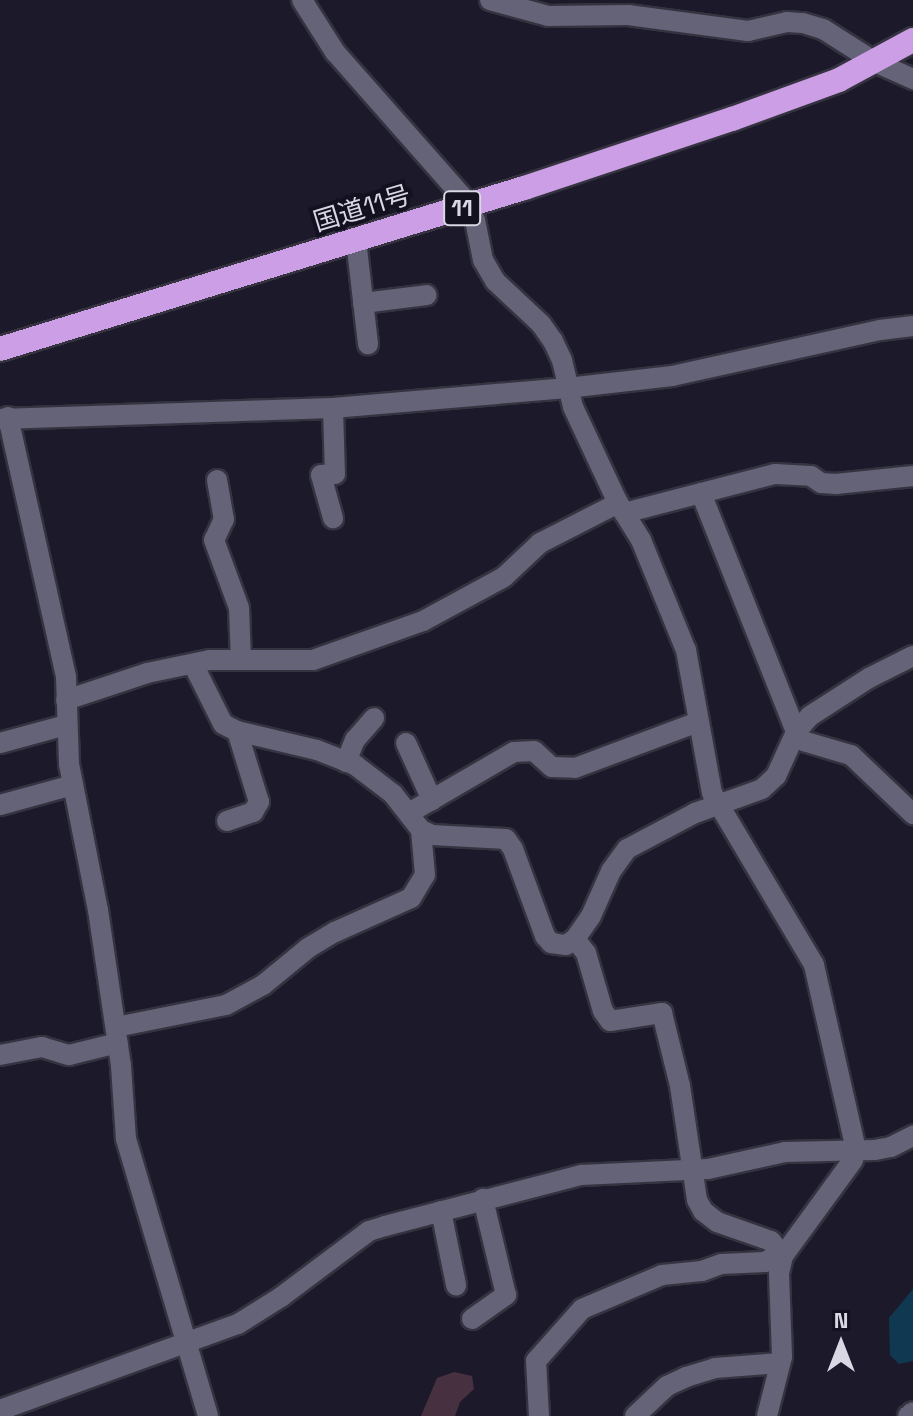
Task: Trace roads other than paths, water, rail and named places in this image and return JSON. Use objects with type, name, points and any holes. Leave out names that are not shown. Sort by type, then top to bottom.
[{"type":"highway","name":"国道11号","points":[[0,349],[468,206],[791,98],[875,62],[913,40]]},
{"type":"street","points":[[302,0],[335,52],[397,125],[426,152],[468,206],[475,220],[483,260],[495,281],[541,324],[553,341],[562,360],[567,388],[621,508],[641,540],[686,650],[712,793],[814,965],[856,1150],[853,1160],[781,1255],[765,1262],[721,1264],[702,1271],[662,1275],[582,1309],[536,1361],[539,1416]]},
{"type":"street","points":[[490,0],[548,16],[628,15],[748,31],[787,22],[803,23],[823,29],[875,62],[913,79]]},
{"type":"street","points":[[356,240],[368,344]]},
{"type":"street","points":[[363,303],[427,295]]},
{"type":"street","points":[[208,1416],[126,1139],[117,1035],[98,910],[73,785],[66,725],[66,677],[4,418],[333,408],[567,388],[672,376],[880,330],[913,326]]},
{"type":"street","points":[[333,408],[335,474],[321,475],[333,518]]},
{"type":"street","points":[[66,700],[147,673],[194,666],[210,660],[313,660],[423,621],[504,577],[540,543],[621,508],[701,493],[775,474],[811,476],[821,483],[836,484],[913,476]]},
{"type":"street","points":[[217,480],[224,519],[214,540],[239,608],[241,660]]},
{"type":"street","points":[[701,493],[796,732],[803,741],[851,755],[913,814]]},
{"type":"street","points":[[415,822],[459,838],[506,839],[513,849],[545,936],[551,943],[566,945],[575,939],[591,916],[611,871],[627,849],[695,813],[762,789],[785,761],[796,732],[822,708],[869,678],[913,656]]},
{"type":"street","points":[[0,1055],[42,1047],[69,1055],[117,1035],[236,1000],[263,985],[321,940],[411,898],[425,875],[415,822],[393,794],[346,762],[317,750],[237,731],[223,724],[215,714],[194,666]]},
{"type":"street","points":[[346,762],[355,740],[374,718]]},
{"type":"street","points":[[415,822],[432,800],[514,752],[534,751],[552,767],[575,768],[698,722]]},
{"type":"street","points":[[0,743],[66,725]]},
{"type":"street","points":[[227,821],[253,812],[259,802],[237,731]]},
{"type":"street","points":[[406,743],[432,800]]},
{"type":"street","points":[[0,805],[73,785]]},
{"type":"street","points":[[575,939],[586,953],[603,1011],[610,1021],[662,1013],[680,1086],[697,1200],[703,1211],[717,1222],[771,1241],[781,1255],[779,1274],[783,1338],[767,1416]]},
{"type":"street","points":[[0,1410],[238,1324],[281,1297],[369,1231],[581,1175],[693,1170],[785,1152],[891,1147],[913,1136]]},
{"type":"street","points":[[472,1319],[506,1295],[483,1199]]},
{"type":"street","points":[[441,1211],[456,1285]]},
{"type":"street","points":[[635,1416],[667,1386],[686,1377],[715,1368],[780,1363]]},
{"type":"street","points":[[908,1416],[913,1412]]},
{"type":"water","points":[[913,1289],[913,1361],[899,1364],[890,1355],[889,1318]]}]
